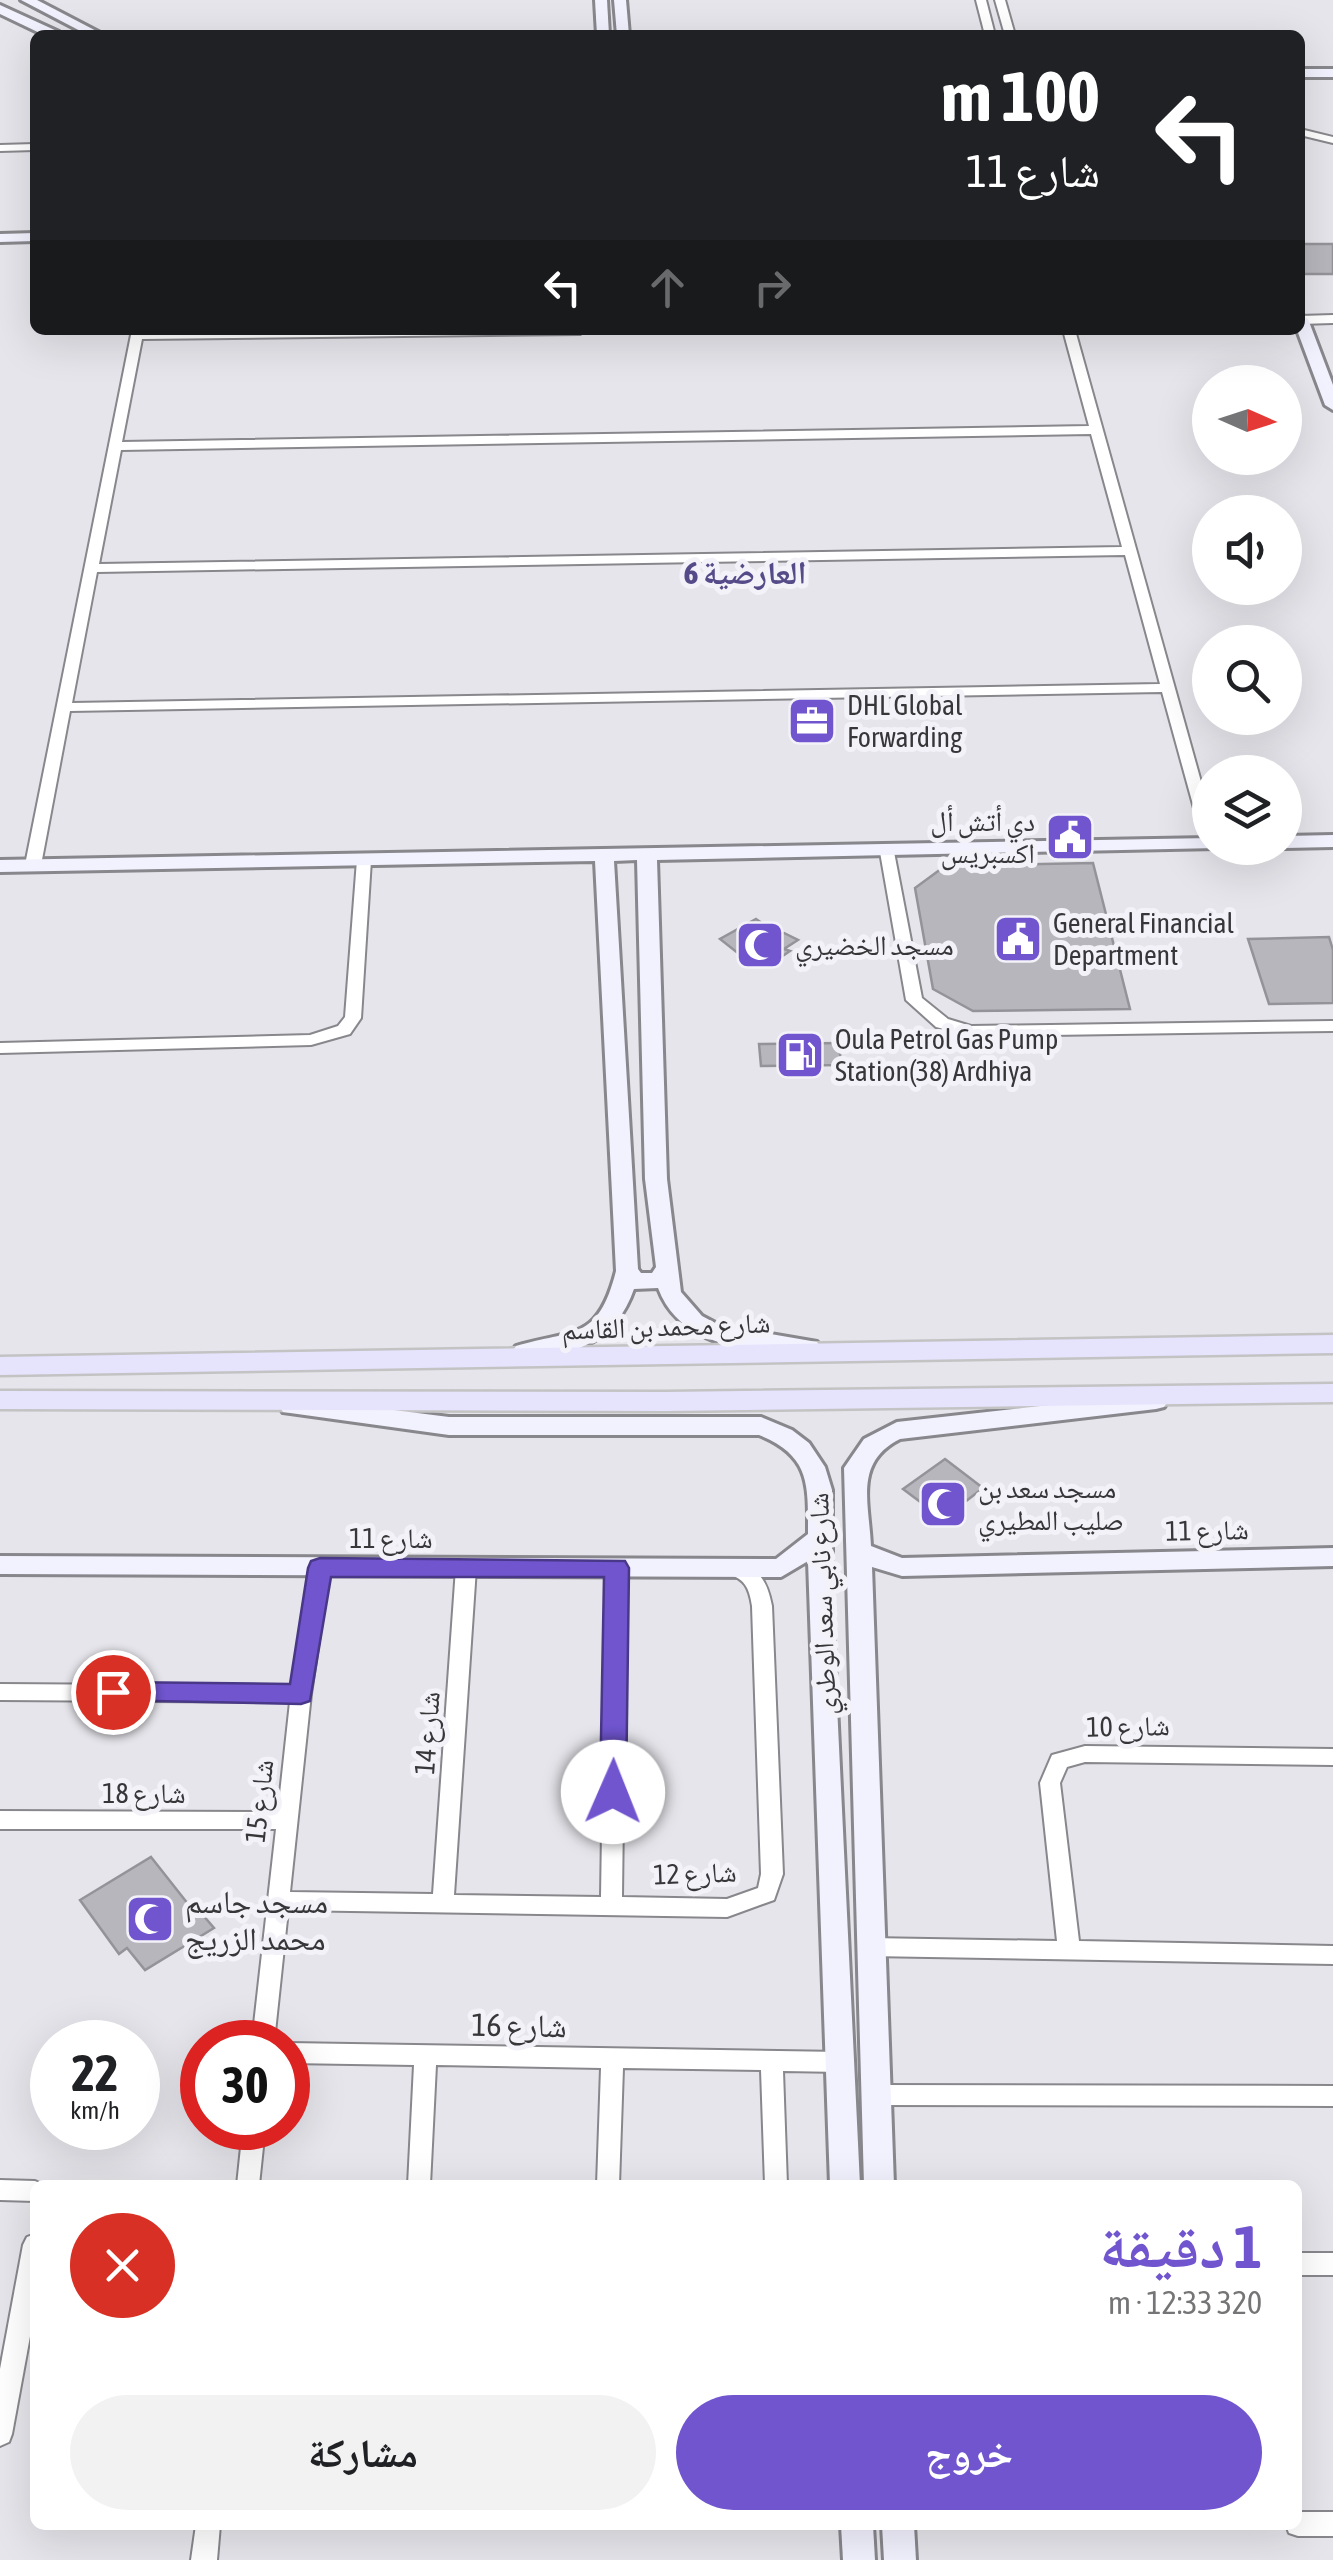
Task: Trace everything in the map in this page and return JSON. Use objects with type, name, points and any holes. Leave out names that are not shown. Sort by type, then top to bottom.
[{"type":"main road","name":"شارع محمد بن القاسم","points":[[0,1366],[1333,1344]]},
{"type":"main road","points":[[0,1400],[268,1403],[1333,1393]]},
{"type":"street","points":[[10,0],[80,25]]},
{"type":"street","points":[[27,0],[89,30]]},
{"type":"street","points":[[44,0],[80,25]]},
{"type":"street","points":[[602,0],[602,30]]},
{"type":"street","points":[[620,0],[623,30]]},
{"type":"street","points":[[980,0],[989,30]]},
{"type":"street","points":[[1000,0],[1009,30]]},
{"type":"street","points":[[0,12],[40,30]]},
{"type":"street","points":[[1305,80],[1332,77]]},
{"type":"street","points":[[1305,133],[1333,140]]},
{"type":"street","points":[[0,148],[30,147]]},
{"type":"street","points":[[0,238],[30,237]]},
{"type":"street","points":[[1305,320],[1333,319]]},
{"type":"street","points":[[1305,333],[1333,405]]},
{"type":"street","points":[[33,865],[137,335]]},
{"type":"street","points":[[1070,335],[1192,776]]},
{"type":"street","points":[[116,446],[1096,430]]},
{"type":"street","points":[[93,568],[1130,551]]},
{"type":"street","points":[[63,707],[1168,688]]},
{"type":"street","points":[[1302,842],[1333,841]]},
{"type":"street","points":[[0,866],[887,852],[1192,843]]},
{"type":"street","points":[[887,852],[914,1000],[942,1024],[1001,1032],[1333,1026]]},
{"type":"street","points":[[647,856],[656,1179],[666,1266],[677,1306],[700,1326],[724,1335],[832,1352]]},
{"type":"street","points":[[70,1366],[542,1350],[575,1342],[606,1324],[623,1296],[627,1272],[604,857]]},
{"type":"street","points":[[0,1048],[311,1040],[344,1030],[352,1018],[364,860]]},
{"type":"street","points":[[627,1272],[635,1281],[646,1283],[658,1281],[666,1266]]},
{"type":"street","name":"شارع نابي سعد الوطري","points":[[879,2180],[856,1468],[865,1450],[880,1437],[926,1426],[1204,1395]]},
{"type":"street","name":"شارع نابي سعد الوطري","points":[[268,1403],[448,1426],[760,1426],[793,1441],[806,1452],[817,1472],[845,2180]]},
{"type":"street","points":[[856,1536],[838,1516],[781,1568],[840,1626],[858,1606]]},
{"type":"street","name":"شارع 11","points":[[856,1536],[870,1557],[902,1567],[1333,1557]]},
{"type":"street","name":"شارع 11","points":[[0,1565],[781,1568]]},
{"type":"street","name":"شارع 11","points":[[858,1606],[884,1574],[902,1567]]},
{"type":"street","name":"شارع 15","points":[[265,2020],[301,1694],[320,1568]]},
{"type":"street","name":"شارع 14","points":[[442,1903],[466,1568]]},
{"type":"street","points":[[611,1904],[616,1568]]},
{"type":"street","name":"شارع 12","points":[[279,1900],[727,1908],[767,1894],[772,1874],[762,1606],[755,1578],[749,1572],[732,1568]]},
{"type":"street","points":[[0,1692],[301,1694]]},
{"type":"street","name":"شارع 10","points":[[1068,1952],[1050,1783],[1059,1761],[1085,1754],[1333,1757]]},
{"type":"street","name":"شارع 18","points":[[0,1820],[288,1821]]},
{"type":"street","points":[[869,1947],[1333,1955]]},
{"type":"street","name":"شارع 16","points":[[310,2053],[841,2062]]},
{"type":"street","points":[[419,2180],[425,2056]]},
{"type":"street","points":[[608,2180],[612,2059]]},
{"type":"street","points":[[772,2060],[776,2180]]},
{"type":"street","points":[[875,2095],[1333,2096]]},
{"type":"street","points":[[249,2180],[252,2150]]},
{"type":"street","points":[[0,2190],[30,2191]]},
{"type":"street","points":[[1302,2264],[1333,2264]]},
{"type":"street","points":[[0,2434],[30,2272]]},
{"type":"street","points":[[1302,2524],[1333,2524]]},
{"type":"street","points":[[204,2560],[207,2530]]},
{"type":"street","points":[[858,2530],[859,2560]]},
{"type":"street","points":[[898,2530],[900,2560]]},
{"type":"building","points":[[1305,244],[1333,244],[1333,274],[1305,274]]},
{"type":"building","name":"General Financial Department","points":[[1093,863],[1130,1009],[973,1011],[933,989],[915,888],[945,866]]},
{"type":"building","name":"مسجد الخضيري","points":[[756,919],[778,934],[798,940],[774,962],[753,965],[720,939]]},
{"type":"building","points":[[1329,937],[1333,950],[1333,1003],[1269,1004],[1248,939]]},
{"type":"building","name":"Oula Petrol Gas Pump Station(38) Ardhiya","points":[[839,1043],[841,1065],[761,1066],[759,1044]]},
{"type":"building","name":"مسجد سعد بن صليب المطيري","points":[[945,1459],[983,1488],[943,1519],[903,1489]]},
{"type":"building","name":"مسجد جاسم محمد الزريج","points":[[151,1857],[192,1909],[196,1907],[214,1928],[145,1970],[127,1948],[119,1954],[80,1900]]},
{"type":"place","name":"DHL Global Forwarding","points":[[812,721]]},
{"type":"place","name":"دي أتش أل اكسبريس","points":[[1070,837]]},
{"type":"place","name":"General Financial Department","points":[[1018,939]]},
{"type":"place","name":"مسجد الخضيري","points":[[760,945]]},
{"type":"place","name":"Oula Petrol Gas Pump Station(38) Ardhiya","points":[[800,1055]]},
{"type":"place","name":"مسجد سعد بن صليب المطيري","points":[[943,1504]]},
{"type":"place","name":"مسجد جاسم محمد الزريج","points":[[150,1919]]},
{"type":"district","name":"العارضية 6","points":[[745,572]]},
{"type":"route","points":[[113,1692],[301,1694],[320,1568],[616,1568],[613,1792]]}]
